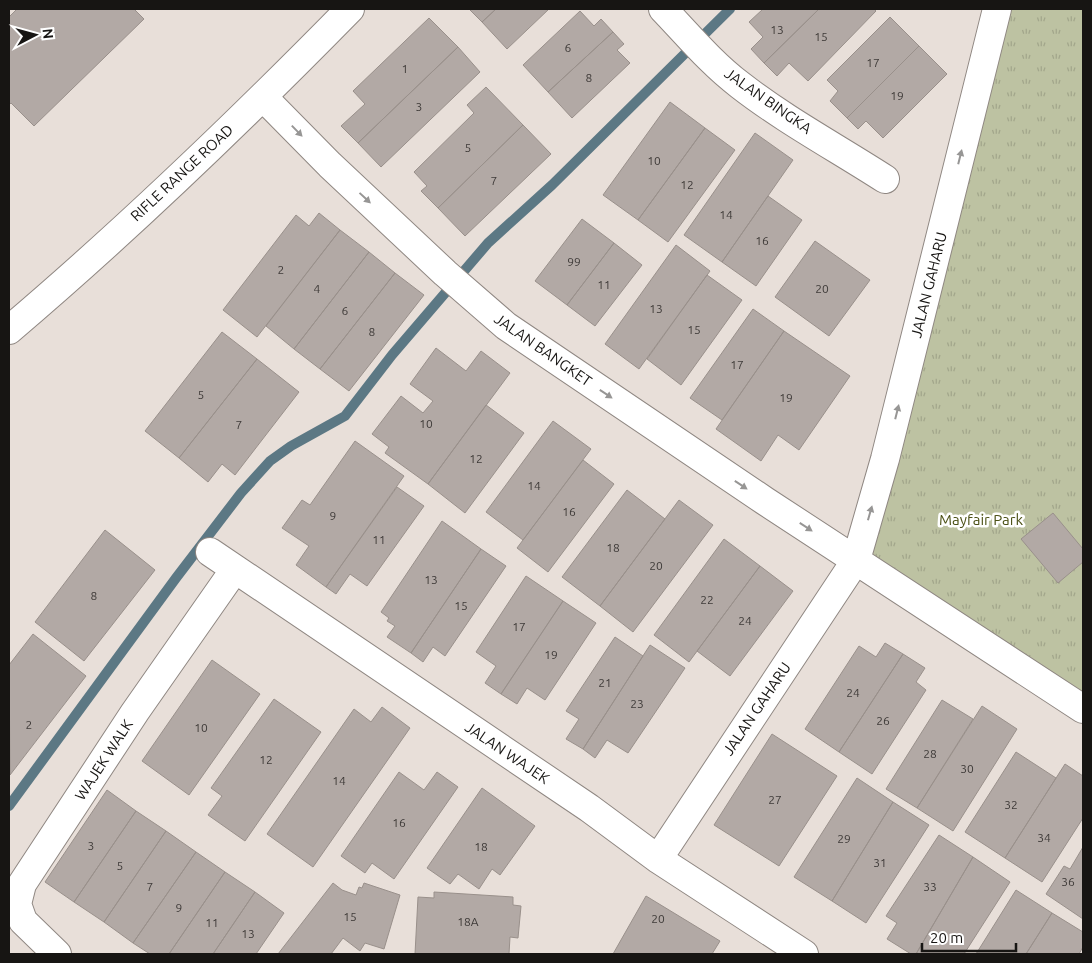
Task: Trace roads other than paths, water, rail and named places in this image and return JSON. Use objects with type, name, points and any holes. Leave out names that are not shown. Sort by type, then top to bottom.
[{"type":"street","name":"RIFLE RANGE ROAD","points":[[9,330],[67,280],[263,97],[350,9]]},
{"type":"street","name":"JALAN GAHARU","points":[[658,859],[856,560],[885,460],[997,9]]},
{"type":"street","name":"JALAN BINGKA","points":[[671,17],[711,60],[739,84],[885,179]]},
{"type":"street","name":"JALAN BANGKET","points":[[263,97],[330,165],[481,305],[537,348],[856,560]]},
{"type":"street","name":"JALAN WAJEK","points":[[210,552],[589,808],[658,859],[804,954]]},
{"type":"street","points":[[856,560],[1083,709]]},
{"type":"street","name":"WAJEK WALK","points":[[55,953],[23,921],[17,904],[22,884],[135,712],[235,569]]},
{"type":"waterway","points":[[9,806],[176,578],[241,493],[270,461],[291,446],[345,416],[392,355],[488,243],[552,185],[730,9]]},
{"type":"park label","name":"Mayfair Park","points":[[981,520]]}]
